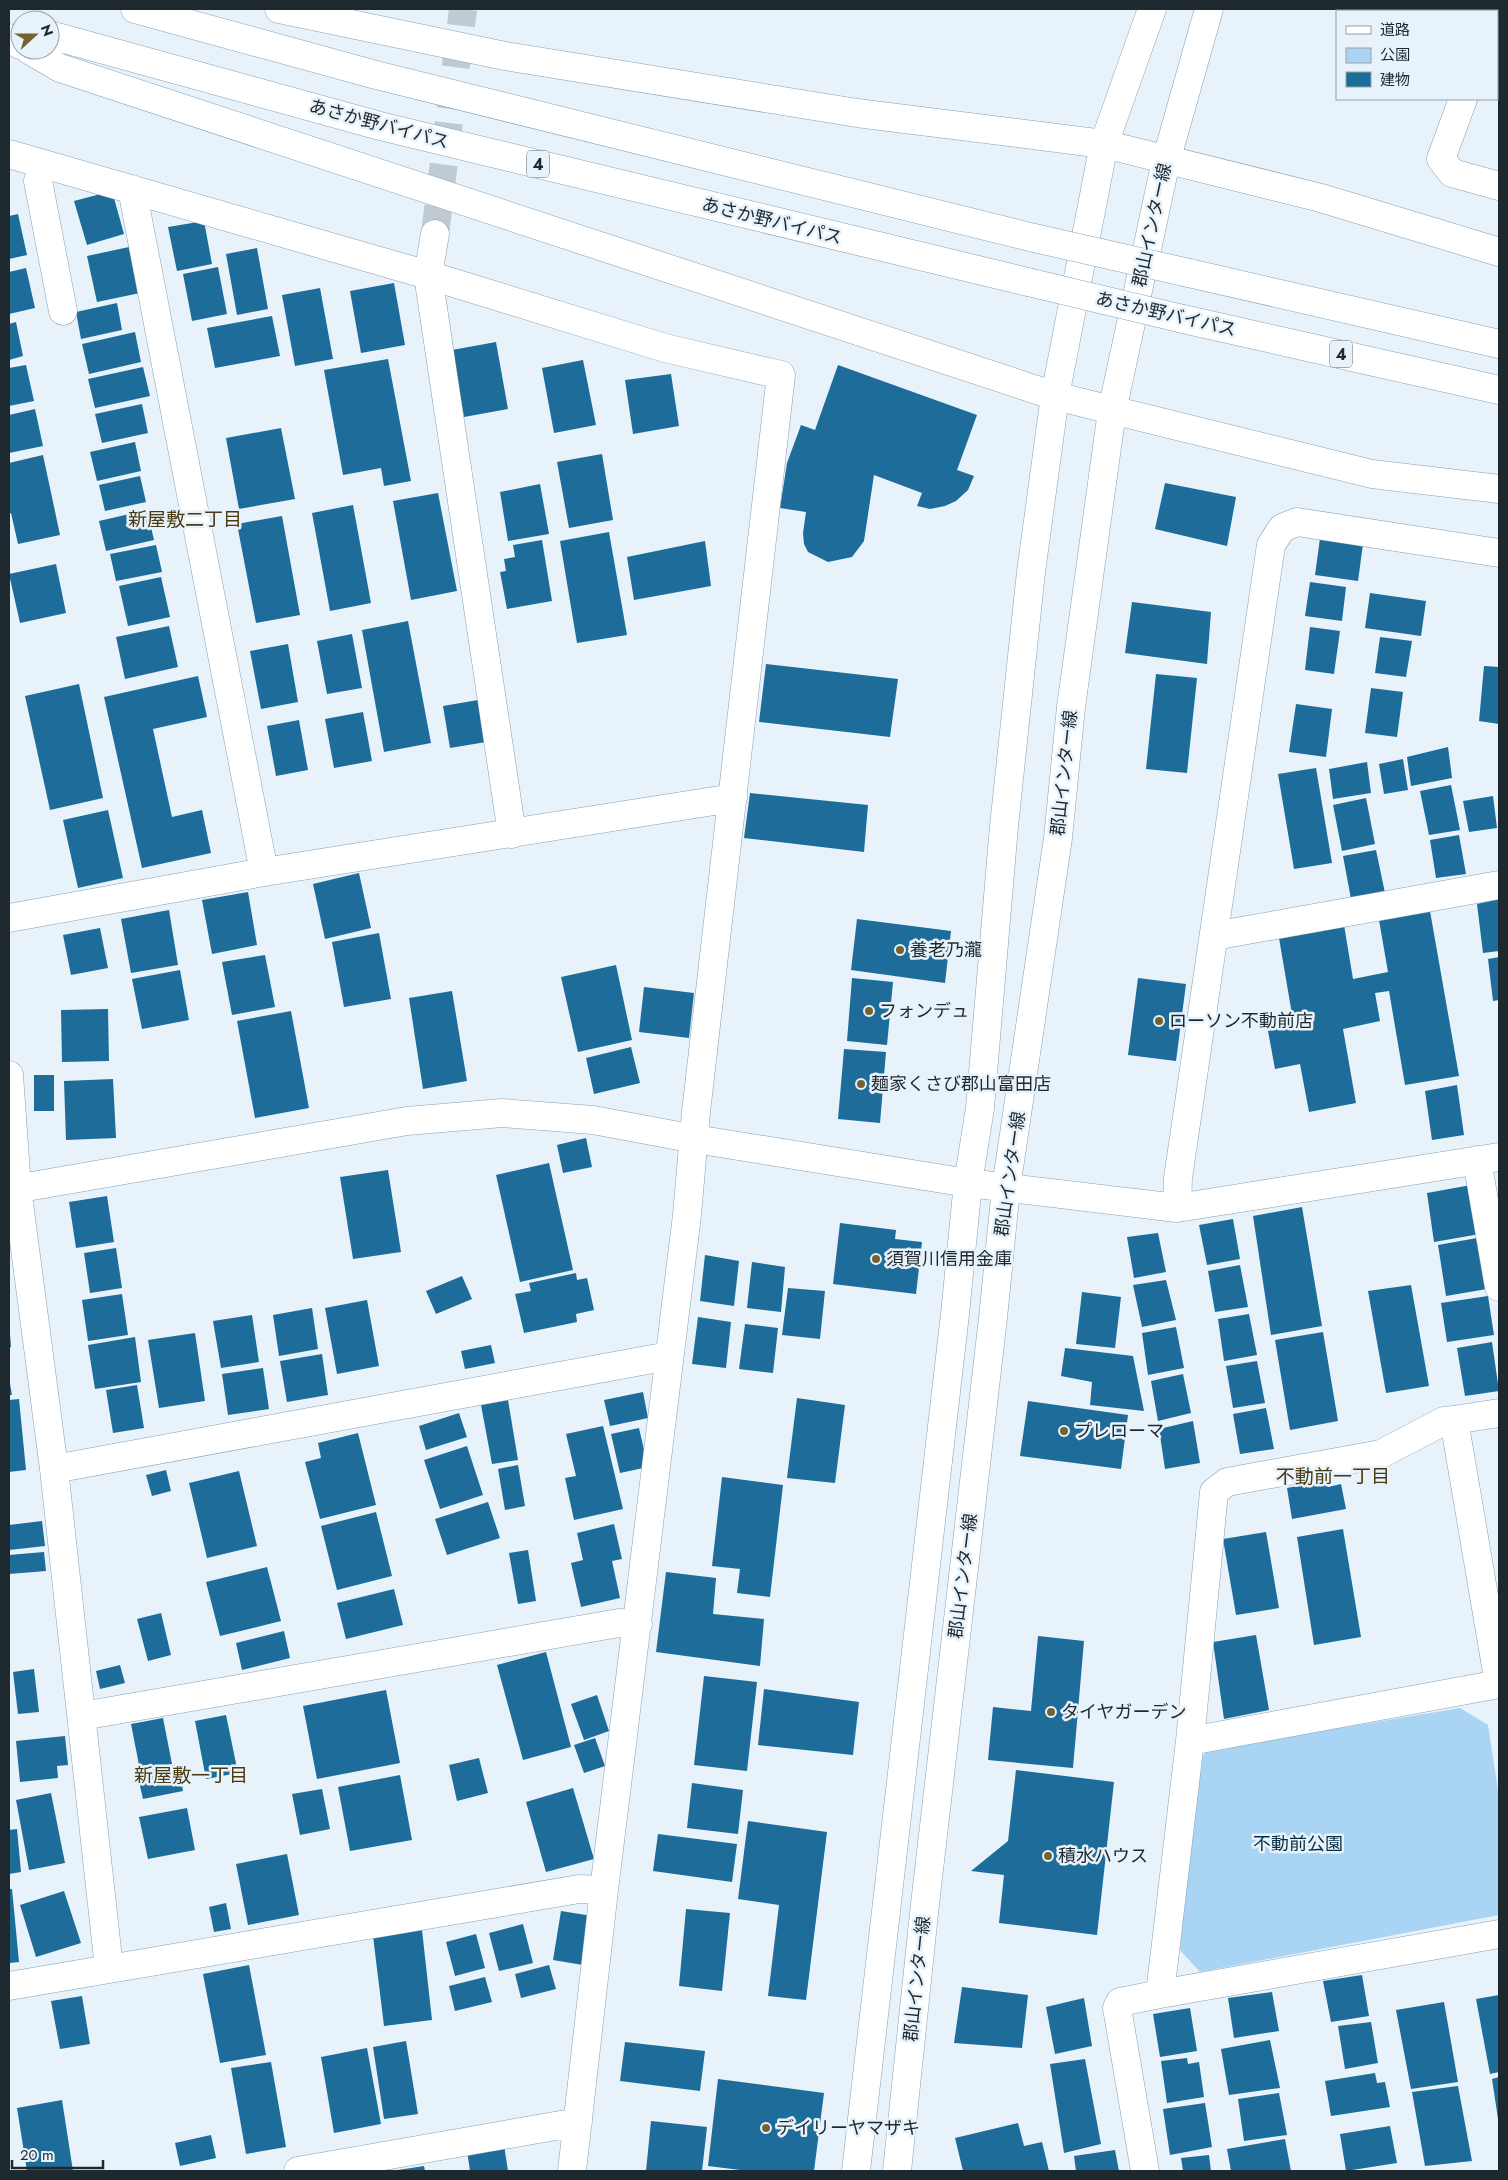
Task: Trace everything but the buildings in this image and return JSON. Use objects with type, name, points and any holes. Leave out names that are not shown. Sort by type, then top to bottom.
[{"type":"main road","points":[[135,9],[376,75],[1034,238],[1499,344]]},
{"type":"main road","points":[[279,9],[525,59],[857,113],[1104,144],[1166,161],[1321,198],[1499,252]]},
{"type":"main road","points":[[856,2171],[954,1324],[968,1183],[980,1108],[1004,826],[1031,572],[1055,396],[1104,144],[1152,9]]},
{"type":"main road","name":"郡山インター線","points":[[897,2171],[926,1894],[994,1318],[1006,1188],[1058,838],[1071,707],[1112,411],[1166,161],[1209,9]]},
{"type":"main road","name":"あさか野バイパス","points":[[60,38],[380,126],[1183,319],[1499,390]]},
{"type":"main road","points":[[46,60],[69,72],[1055,396],[1372,474],[1499,489]]},
{"type":"main road","points":[[1463,100],[1441,159],[1452,173],[1499,186]]},
{"type":"main road","points":[[9,154],[428,275],[665,348],[781,375],[696,1112],[687,1215],[604,1890],[572,2171]]},
{"type":"main road","points":[[43,164],[38,181],[63,311]]},
{"type":"main road","points":[[132,189],[264,872]]},
{"type":"main road","points":[[435,234],[428,275],[512,834]]},
{"type":"main road","points":[[1178,1208],[1178,1178],[1271,545],[1282,528],[1297,522],[1499,553]]},
{"type":"main road","points":[[9,918],[264,872],[733,798]]},
{"type":"main road","points":[[1214,936],[1499,885]]},
{"type":"main road","points":[[9,1075],[13,1189],[54,1469],[109,1968]]},
{"type":"main road","points":[[13,1189],[156,1166],[407,1121],[502,1113],[593,1120],[695,1139],[968,1183],[1178,1208],[1488,1158],[1499,1287]]},
{"type":"main road","points":[[54,1469],[669,1356]]},
{"type":"main road","points":[[1160,1994],[1190,1740],[1214,1492],[1227,1482],[1381,1454],[1444,1421],[1499,1413]]},
{"type":"main road","points":[[1190,1740],[1499,1684],[1454,1420]]},
{"type":"main road","points":[[82,1716],[609,1625],[638,1624]]},
{"type":"main road","points":[[9,1986],[579,1889],[604,1890]]},
{"type":"main road","points":[[1145,2171],[1117,2008],[1120,2002],[1499,1934]]},
{"type":"main road","points":[[298,2171],[578,2122]]},
{"type":"green space","name":"不動前公園","points":[[1460,1708],[1488,1725],[1499,1797],[1499,1915],[1200,1972],[1180,1950],[1197,1764],[1207,1750]]},
{"type":"tunnel","points":[[435,234],[463,9]]},
{"type":"place","name":"養老乃瀧","points":[[900,950]]},
{"type":"place","name":"フォンデュ","points":[[869,1011]]},
{"type":"place","name":"ローソン不動前店","points":[[1159,1021]]},
{"type":"place","name":"麺家くさび郡山富田店","points":[[861,1084]]},
{"type":"place","name":"須賀川信用金庫","points":[[876,1259]]},
{"type":"place","name":"プレローマ","points":[[1064,1431]]},
{"type":"place","name":"タイヤガーデン","points":[[1051,1712]]},
{"type":"place","name":"積水ハウス","points":[[1048,1856]]},
{"type":"place","name":"デイリーヤマザキ","points":[[766,2128]]},
{"type":"district","name":"新屋敷二丁目","points":[[185,519]]},
{"type":"district","name":"不動前一丁目","points":[[1333,1476]]},
{"type":"district","name":"新屋敷一丁目","points":[[191,1775]]}]
